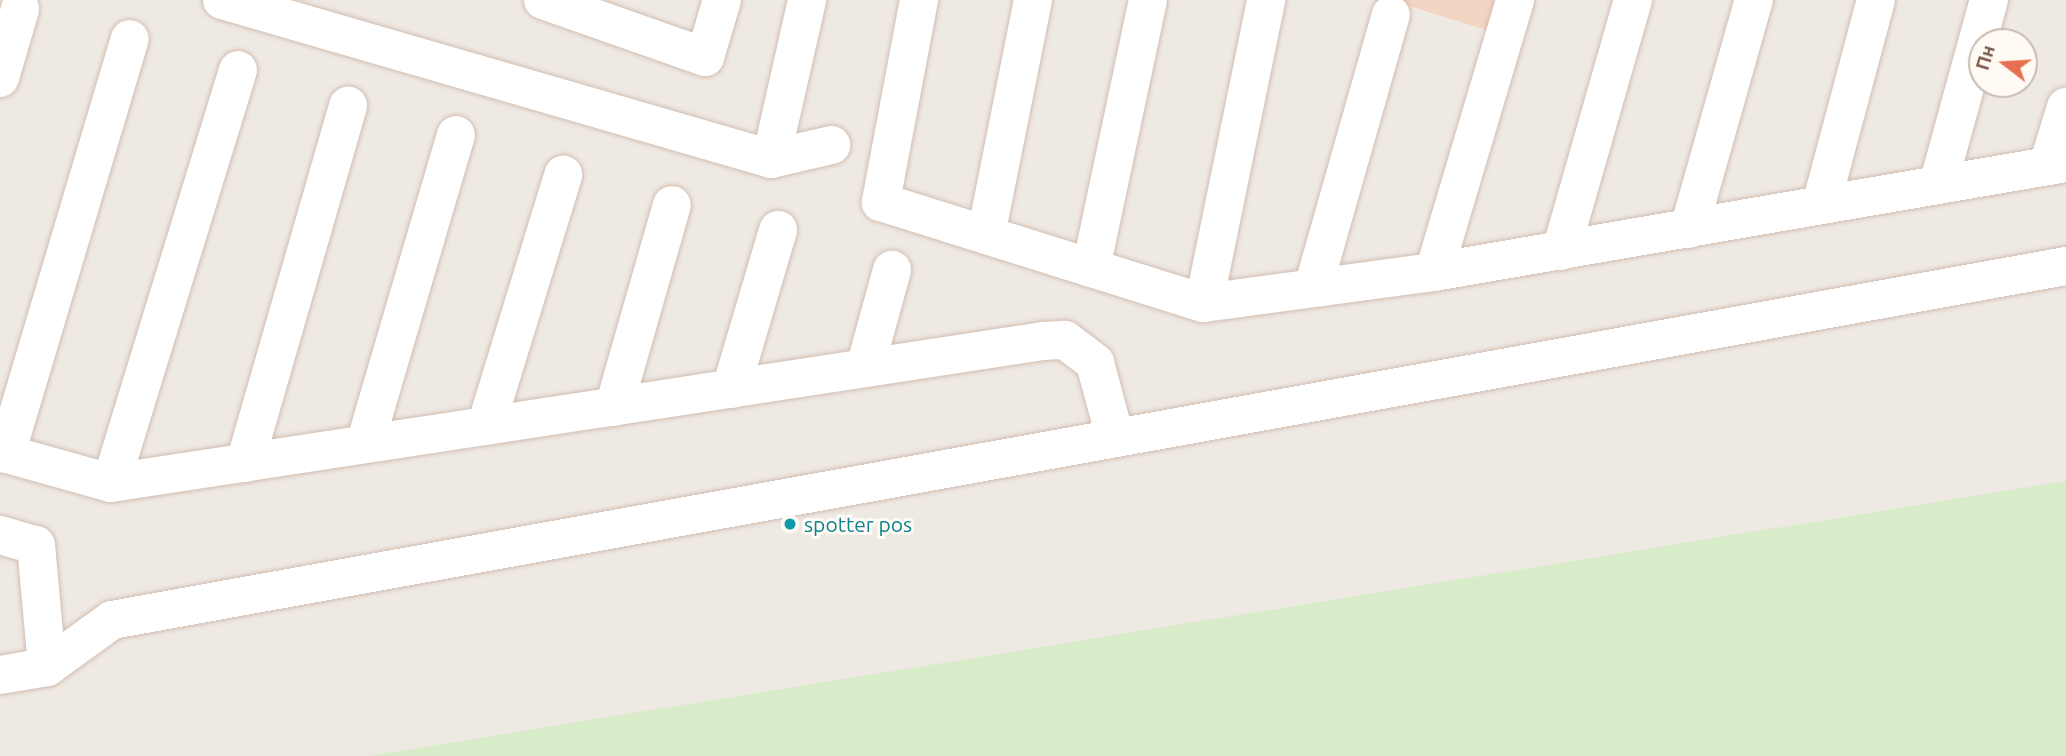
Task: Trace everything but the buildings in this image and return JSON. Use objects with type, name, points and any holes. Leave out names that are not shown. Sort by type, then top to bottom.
[{"type":"lane","points":[[222,0],[771,159],[831,145]]},
{"type":"lane","points":[[543,0],[587,7],[705,57],[722,0]]},
{"type":"lane","points":[[771,159],[807,0]]},
{"type":"lane","points":[[919,0],[881,202],[1204,303],[1434,272],[2057,165],[2066,107]]},
{"type":"lane","points":[[986,235],[1033,0]]},
{"type":"lane","points":[[1091,268],[1148,0]]},
{"type":"lane","points":[[1204,303],[1266,0]]},
{"type":"lane","points":[[1434,272],[1515,0]]},
{"type":"lane","points":[[1561,251],[1633,0]]},
{"type":"lane","points":[[1689,229],[1754,0]]},
{"type":"lane","points":[[1821,205],[1876,0]]},
{"type":"lane","points":[[1938,185],[1989,0]]},
{"type":"lane","points":[[0,78],[20,9]]},
{"type":"lane","points":[[1313,288],[1391,15]]},
{"type":"lane","points":[[130,40],[3,453],[111,483],[1065,340],[1095,363],[1115,437]]},
{"type":"lane","points":[[111,483],[238,69]]},
{"type":"lane","points":[[244,463],[348,106]]},
{"type":"lane","points":[[365,444],[456,135]]},
{"type":"lane","points":[[486,426],[563,175]]},
{"type":"lane","points":[[614,407],[671,205]]},
{"type":"lane","points":[[731,388],[778,230]]},
{"type":"lane","points":[[0,675],[47,667],[112,620],[2066,266]]},
{"type":"lane","points":[[865,368],[892,270]]},
{"type":"lane","points":[[0,535],[36,545],[47,667]]},
{"type":"shaded area","points":[[0,0],[1387,0],[1489,31],[1499,0],[2066,0],[2066,756],[0,756]]},
{"type":"green space","points":[[2066,481],[2066,756],[368,756]]},
{"type":"place","name":"spotter pos","points":[[790,524]]}]
